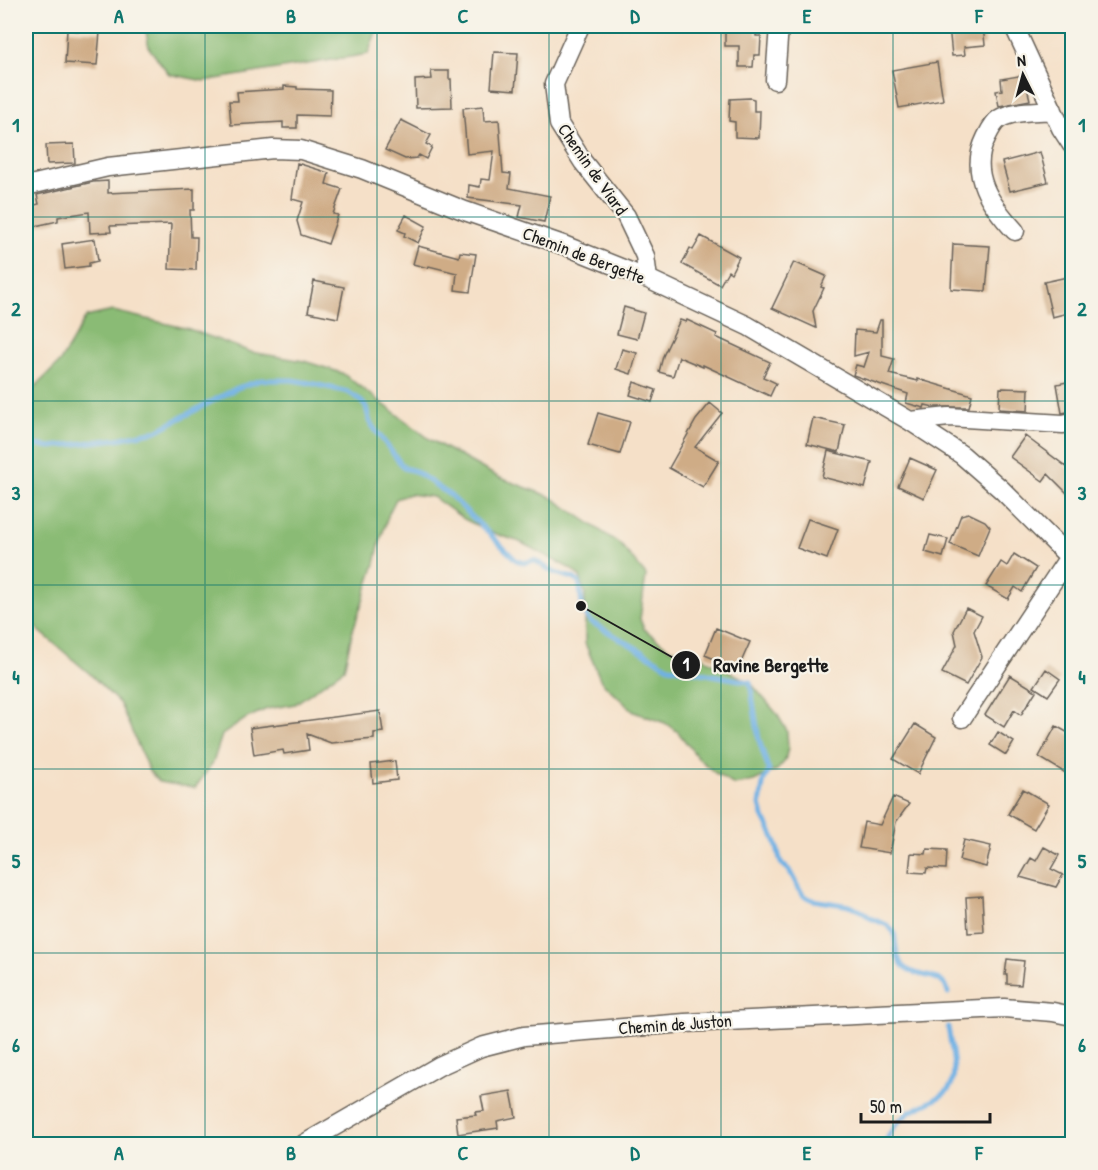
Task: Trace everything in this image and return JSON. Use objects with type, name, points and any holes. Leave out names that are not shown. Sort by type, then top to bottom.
[{"type":"street","name":"Chemin de Viard","points":[[580,26],[554,84],[559,124],[583,162],[626,216],[645,256],[648,279]]},
{"type":"street","points":[[775,80],[779,26]]},
{"type":"street","points":[[1014,26],[1072,145]]},
{"type":"street","points":[[1015,231],[998,212],[979,176],[979,151],[989,131],[998,120],[1019,113],[1053,110]]},
{"type":"street","name":"Chemin de Bergette","points":[[26,186],[108,168],[273,149],[302,150],[362,169],[465,211],[566,246],[648,279],[748,326],[910,421],[962,455],[1002,490],[1071,558]]},
{"type":"street","points":[[910,421],[949,417],[1063,424],[1072,422]]},
{"type":"street","points":[[962,718],[1071,558]]},
{"type":"street","name":"Chemin de Juston","points":[[304,1144],[439,1066],[481,1047],[524,1036],[685,1023],[1004,1008],[1072,1016]]},
{"type":"green space","points":[[145,26],[378,26],[368,54],[204,81],[169,74],[149,48]]},
{"type":"green space","points":[[113,311],[189,329],[251,352],[304,361],[342,373],[431,440],[498,477],[551,497],[620,544],[646,575],[640,619],[644,629],[670,649],[699,653],[707,660],[750,682],[777,714],[787,731],[788,748],[785,761],[777,770],[754,781],[734,785],[715,773],[698,758],[678,732],[665,723],[634,712],[601,681],[585,643],[585,593],[580,577],[571,569],[520,542],[490,532],[464,519],[433,497],[409,494],[396,499],[389,513],[352,633],[344,669],[295,704],[267,709],[247,718],[222,735],[213,763],[195,788],[159,782],[149,771],[120,704],[90,674],[26,622],[26,396],[60,362],[86,317]]},
{"type":"building","points":[[725,26],[756,26],[756,36],[761,36],[760,55],[754,55],[753,67],[739,67],[739,46],[725,46]]},
{"type":"building","points":[[949,26],[983,26],[985,45],[964,47],[965,55],[952,56]]},
{"type":"building","points":[[67,30],[100,32],[97,65],[65,63]]},
{"type":"building","points":[[494,52],[518,53],[515,90],[491,88]]},
{"type":"building","points":[[937,62],[943,100],[899,108],[892,70]]},
{"type":"building","points":[[431,71],[449,71],[452,107],[416,108],[415,80],[432,79]]},
{"type":"building","points":[[1024,75],[1030,100],[999,106],[996,91],[1002,90],[1001,79]]},
{"type":"building","points":[[284,86],[297,87],[297,89],[331,90],[330,116],[297,115],[297,128],[283,128],[283,122],[231,125],[229,101],[238,101],[237,92],[284,89]]},
{"type":"building","points":[[730,99],[754,99],[754,111],[760,111],[759,138],[735,137],[735,122],[729,121]]},
{"type":"building","points":[[483,106],[484,121],[499,120],[503,173],[511,174],[509,188],[550,196],[544,222],[519,217],[522,205],[468,198],[469,185],[480,187],[481,179],[490,180],[494,151],[467,154],[463,108]]},
{"type":"building","points":[[401,120],[431,135],[426,144],[432,147],[426,159],[419,155],[417,158],[405,159],[385,150]]},
{"type":"building","points":[[74,144],[75,163],[47,164],[46,145]]},
{"type":"building","points":[[1040,152],[1048,182],[1010,191],[1002,162]]},
{"type":"building","points":[[297,163],[329,173],[326,184],[342,189],[333,214],[338,215],[328,244],[301,235],[297,221],[303,202],[292,199]]},
{"type":"building","points":[[108,181],[108,193],[194,189],[194,210],[190,210],[191,237],[197,237],[196,270],[169,269],[171,224],[110,226],[111,232],[90,233],[89,212],[58,217],[58,221],[35,226],[31,206],[39,204],[37,195],[93,182]]},
{"type":"building","points":[[406,215],[426,226],[418,243],[398,230]]},
{"type":"building","points":[[701,236],[739,257],[731,273],[728,271],[720,285],[682,264],[690,248],[693,250]]},
{"type":"building","points":[[95,239],[98,261],[89,263],[89,266],[65,269],[62,244]]},
{"type":"building","points":[[953,244],[990,246],[986,291],[951,289]]},
{"type":"building","points":[[418,246],[459,257],[460,252],[476,254],[470,292],[455,290],[457,273],[413,264]]},
{"type":"building","points":[[794,262],[826,276],[821,287],[824,288],[813,311],[816,328],[772,308]]},
{"type":"building","points":[[1072,276],[1072,312],[1052,317],[1044,282]]},
{"type":"building","points":[[314,281],[344,287],[338,318],[308,312]]},
{"type":"building","points":[[624,307],[644,313],[637,339],[617,334]]},
{"type":"building","points":[[680,320],[686,322],[687,320],[717,334],[716,337],[770,362],[763,377],[776,383],[770,396],[703,365],[703,367],[679,357],[673,376],[659,372],[663,356]]},
{"type":"building","points":[[882,320],[882,356],[894,359],[889,374],[918,381],[918,379],[972,395],[969,407],[925,405],[924,408],[906,403],[908,394],[853,375],[856,365],[864,367],[869,352],[854,356],[855,330],[876,332]]},
{"type":"building","points":[[622,349],[637,353],[631,374],[616,369]]},
{"type":"building","points":[[1072,381],[1072,411],[1062,413],[1057,384]]},
{"type":"building","points":[[634,382],[656,390],[652,402],[630,395]]},
{"type":"building","points":[[1000,388],[1029,389],[1028,411],[999,409]]},
{"type":"building","points":[[710,403],[722,413],[695,447],[719,461],[703,487],[669,468],[696,420]]},
{"type":"building","points":[[598,413],[630,422],[620,454],[588,445]]},
{"type":"building","points":[[813,418],[845,425],[839,452],[807,444]]},
{"type":"building","points":[[1025,436],[1072,471],[1072,498],[1048,474],[1043,481],[1010,457]]},
{"type":"building","points":[[828,451],[872,462],[865,488],[822,477]]},
{"type":"building","points":[[910,458],[937,470],[924,498],[898,486]]},
{"type":"building","points":[[968,513],[985,521],[990,527],[978,556],[950,544],[961,515]]},
{"type":"building","points":[[808,519],[838,529],[827,559],[797,548]]},
{"type":"building","points":[[930,535],[948,539],[943,557],[925,552]]},
{"type":"building","points":[[1014,554],[1036,568],[1022,592],[1015,587],[1008,599],[986,586],[1001,562],[1007,566]]},
{"type":"building","points":[[966,608],[982,616],[974,631],[982,657],[966,685],[942,673],[957,645],[954,631]]},
{"type":"building","points":[[716,628],[750,642],[738,669],[705,655]]},
{"type":"building","points":[[1046,669],[1060,679],[1048,696],[1034,687]]},
{"type":"building","points":[[1010,675],[1036,691],[1021,715],[1014,710],[1004,727],[985,715]]},
{"type":"building","points":[[380,711],[383,732],[374,733],[374,739],[331,743],[307,734],[309,750],[284,754],[283,750],[254,755],[250,728]]},
{"type":"building","points":[[915,724],[936,737],[918,774],[893,759]]},
{"type":"building","points":[[1056,726],[1072,735],[1072,777],[1039,757]]},
{"type":"building","points":[[998,732],[1014,742],[1006,755],[990,745]]},
{"type":"building","points":[[395,761],[397,780],[373,783],[371,764]]},
{"type":"building","points":[[1023,789],[1049,804],[1034,829],[1008,814]]},
{"type":"building","points":[[893,797],[909,804],[896,822],[890,853],[859,848],[864,822],[880,825]]},
{"type":"building","points":[[964,840],[991,846],[986,867],[959,860]]},
{"type":"building","points":[[1044,847],[1059,855],[1051,869],[1063,875],[1056,887],[1020,877],[1031,858],[1036,861]]},
{"type":"building","points":[[927,849],[947,850],[946,869],[927,868],[926,873],[909,872],[911,853],[926,854]]},
{"type":"building","points":[[982,896],[984,932],[968,933],[966,897]]},
{"type":"building","points":[[1007,959],[1024,961],[1021,985],[1007,984],[1007,975],[1005,975]]},
{"type":"building","points":[[511,1091],[516,1117],[497,1121],[498,1128],[458,1134],[456,1117],[476,1115],[475,1112],[484,1111],[481,1096]]},
{"type":"waterway","points":[[26,444],[51,447],[117,439],[156,431],[237,388],[261,380],[292,380],[348,392],[366,407],[370,423],[404,468],[415,471],[451,496],[516,560],[524,563],[534,560],[555,573],[579,582],[584,613],[591,622],[669,667],[750,682],[759,740],[769,771],[764,780],[760,805],[775,840],[781,863],[789,870],[804,896],[813,900],[850,906],[887,925],[894,932],[897,954],[902,965],[907,970],[941,981],[948,993]]},
{"type":"waterway","points":[[884,1144],[895,1126],[906,1115],[940,1097],[952,1083],[953,1055],[948,1027]]},
{"type":"place","name":"Ravine Bergette","points":[[581,606]]}]
